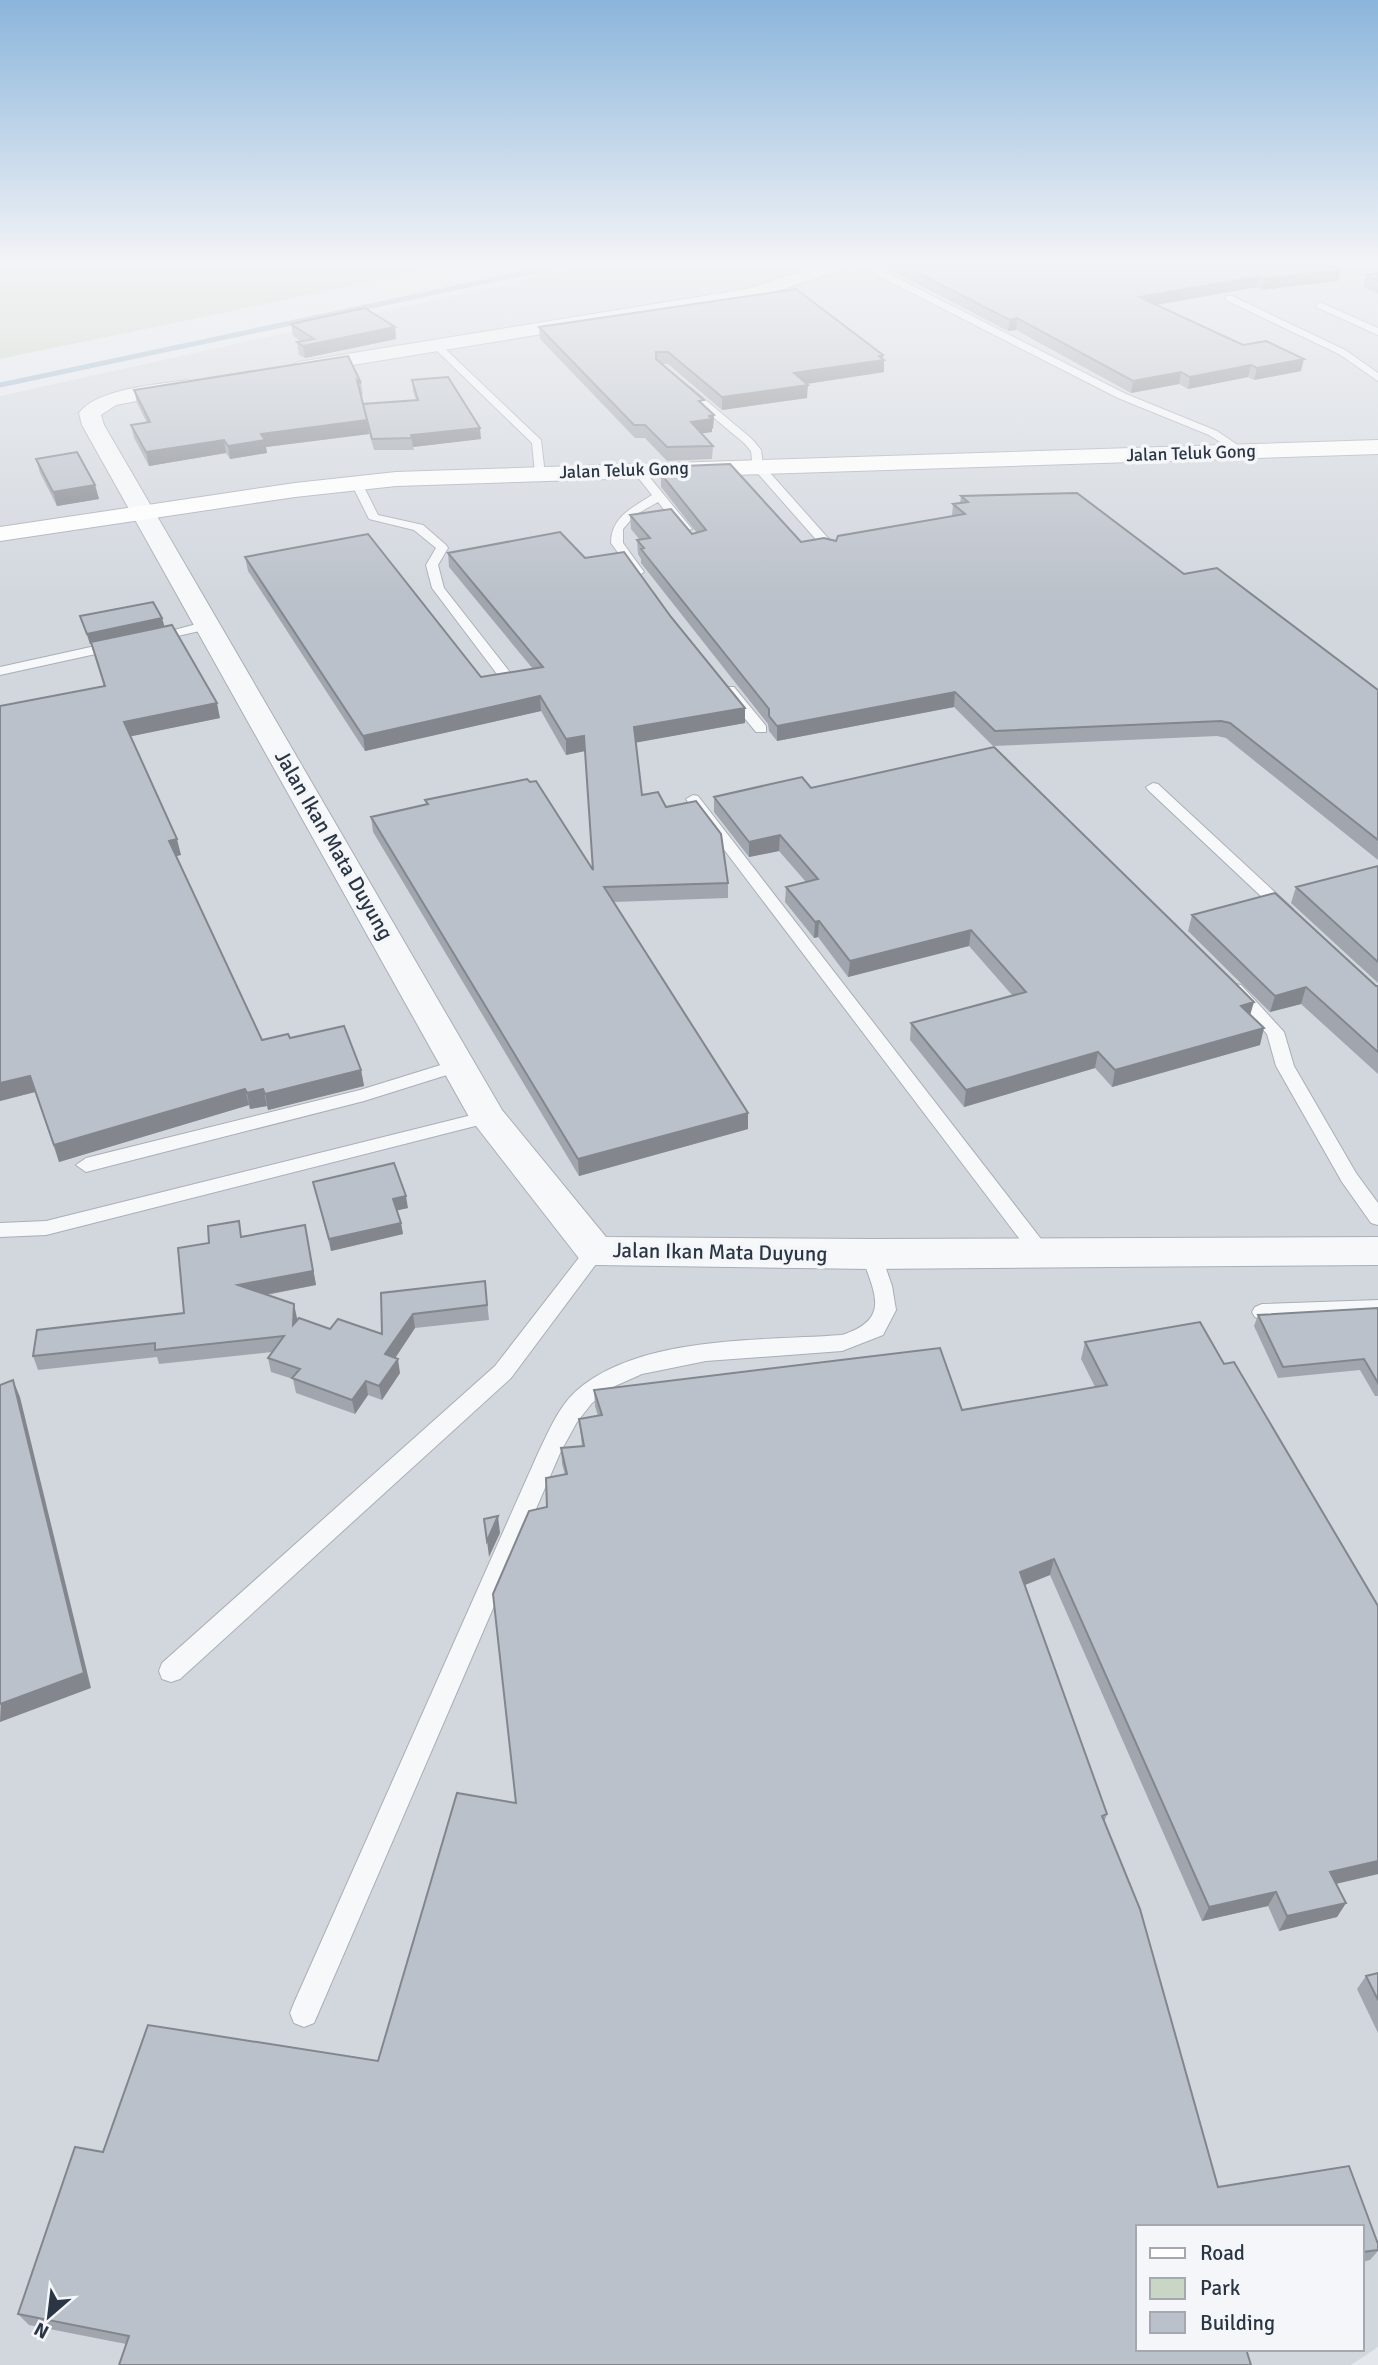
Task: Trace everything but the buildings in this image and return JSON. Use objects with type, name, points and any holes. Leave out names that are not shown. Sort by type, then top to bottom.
[{"type":"street","name":"Jalan Ikan Mata Duyung","points":[[210,383],[117,398],[102,403],[90,413],[93,425],[488,1117],[595,1251],[871,1254],[1378,1251]]},
{"type":"street","name":"Jalan Teluk Gong","points":[[0,534],[357,483],[541,473],[1378,447]]},
{"type":"lane","points":[[468,375],[537,442],[541,473]]},
{"type":"lane","points":[[1081,375],[1122,396],[1213,433],[1243,452]]},
{"type":"lane","points":[[671,376],[748,441],[755,450],[757,466],[831,549]]},
{"type":"lane","points":[[638,470],[697,542]]},
{"type":"lane","points":[[357,483],[373,517],[413,524],[431,533],[442,548],[432,565],[438,588],[511,683]]},
{"type":"lane","points":[[648,585],[617,543],[617,534],[622,520],[659,496]]},
{"type":"lane","points":[[0,671],[208,625]]},
{"type":"lane","points":[[720,678],[761,729]]},
{"type":"lane","points":[[1153,788],[1296,920]]},
{"type":"lane","points":[[693,799],[1041,1253]]},
{"type":"lane","points":[[1226,981],[1275,1032],[1285,1066],[1349,1177],[1378,1218]]},
{"type":"lane","points":[[86,1165],[364,1095],[460,1065]]},
{"type":"lane","points":[[0,1230],[46,1228],[488,1117]]},
{"type":"lane","points":[[171,1671],[503,1372],[595,1251]]},
{"type":"lane","points":[[304,2013],[550,1451],[582,1398],[606,1379],[662,1359],[842,1343],[868,1335],[882,1323],[888,1307],[871,1254]]},
{"type":"lane","points":[[1262,1312],[1378,1308]]},
{"type":"shaded area","points":[[93,375],[1378,375],[1378,2347],[1351,2365],[0,2365],[0,396]]},
{"type":"waterway","points":[[0,385],[45,375]]}]
